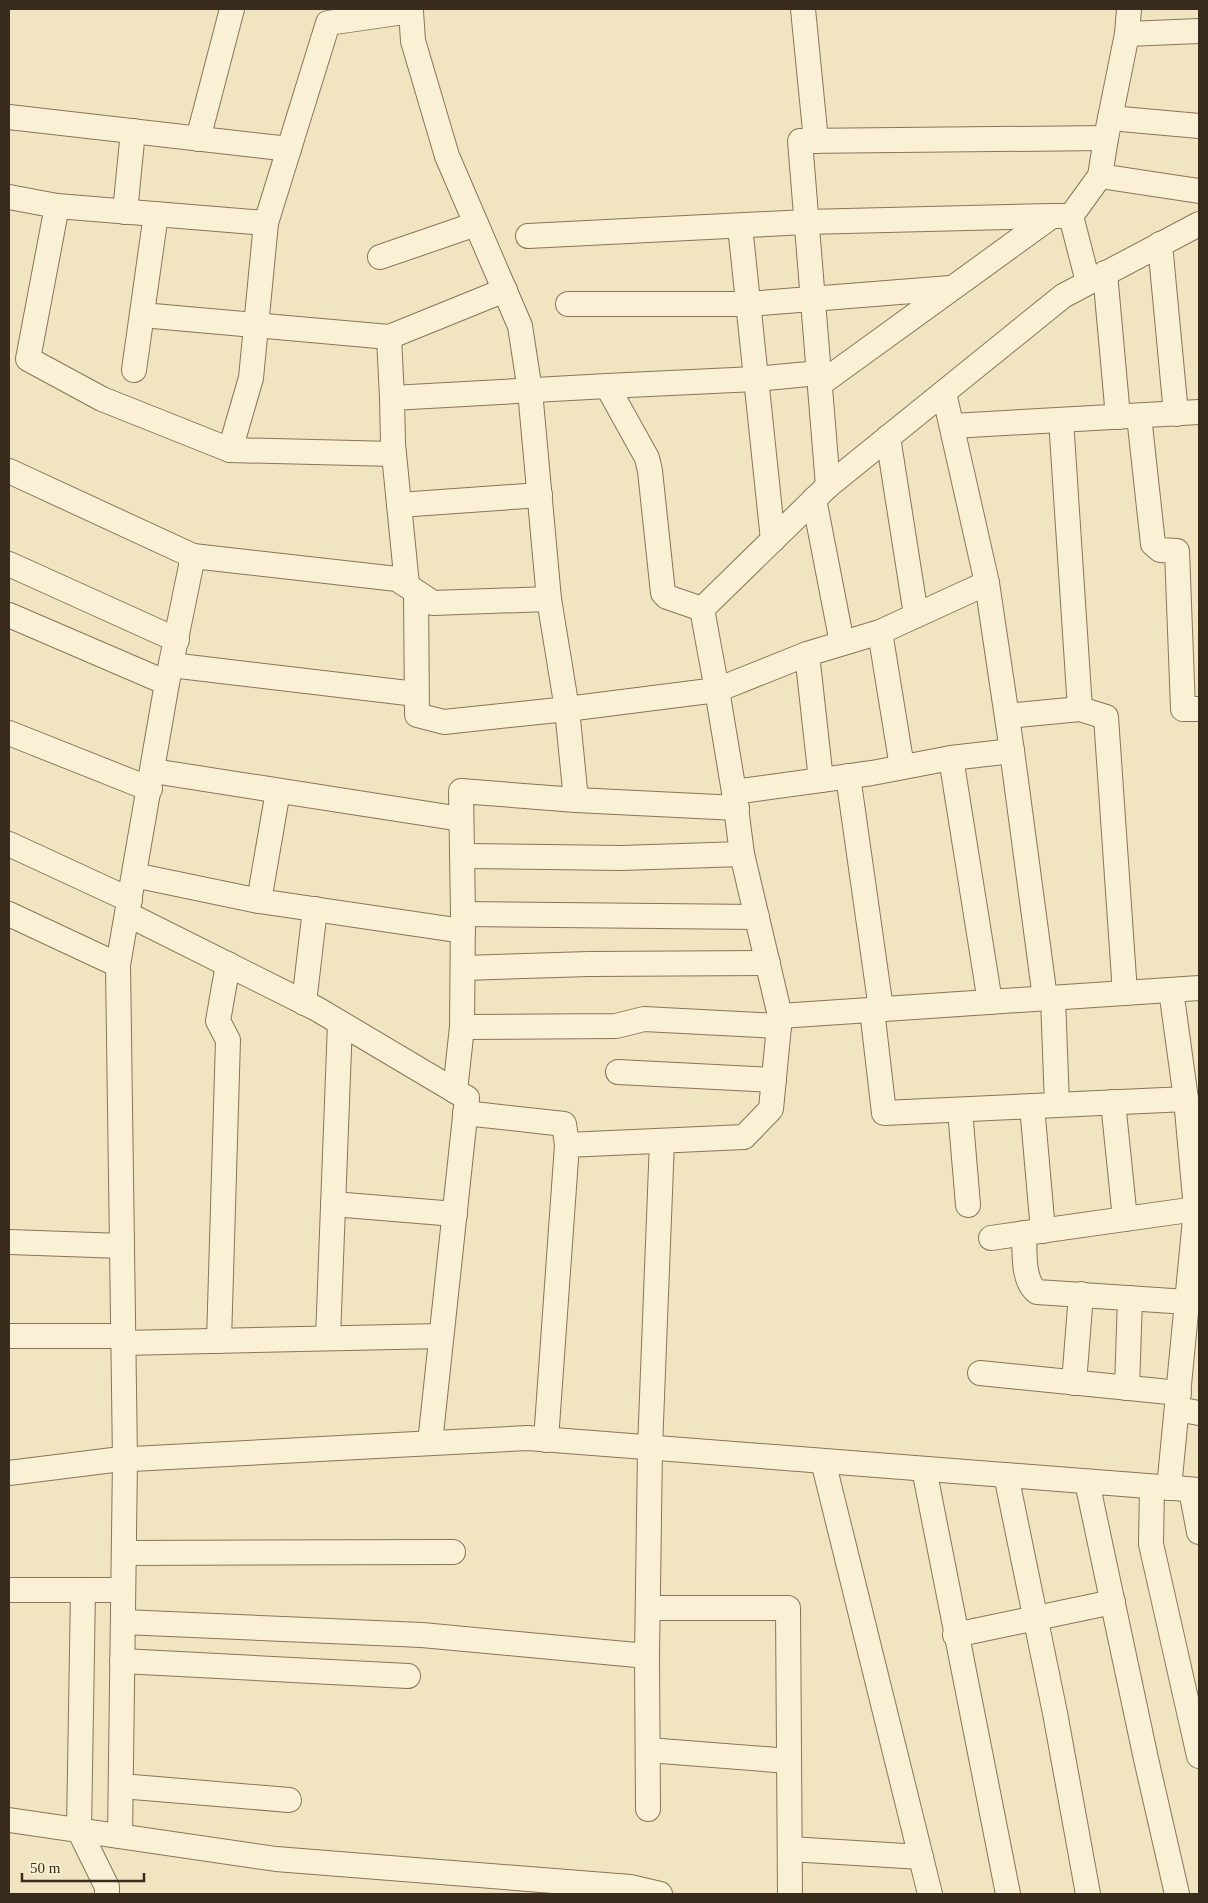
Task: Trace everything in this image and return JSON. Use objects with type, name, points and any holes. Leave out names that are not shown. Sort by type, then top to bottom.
[{"type":"street","points":[[198,138],[232,9]]},
{"type":"street","points":[[804,9],[816,141]]},
{"type":"street","points":[[392,398],[755,379],[819,379],[950,288],[1061,216],[1100,176],[1127,34],[1129,9]]},
{"type":"street","points":[[230,450],[251,378],[266,223],[330,16],[414,10],[413,41],[447,156],[520,326],[530,391],[549,599],[567,709],[576,800]]},
{"type":"street","points":[[1127,34],[1199,31]]},
{"type":"street","points":[[9,117],[289,149]]},
{"type":"street","points":[[842,643],[821,492],[819,379],[800,141],[1199,126]]},
{"type":"street","points":[[125,212],[133,131]]},
{"type":"street","points":[[1100,176],[1199,191]]},
{"type":"street","points":[[9,197],[57,206],[266,223]]},
{"type":"street","points":[[57,206],[28,359],[102,399],[230,450],[394,454]]},
{"type":"street","points":[[134,370],[156,214]]},
{"type":"street","points":[[528,236],[806,222],[1061,216]]},
{"type":"street","points":[[1061,216],[1097,278],[1128,416],[1152,544],[1160,550],[1176,551],[1184,709],[1199,709]]},
{"type":"street","points":[[380,257],[476,224]]},
{"type":"street","points":[[702,609],[821,492],[1063,296],[1199,224]]},
{"type":"street","points":[[740,226],[773,540]]},
{"type":"street","points":[[1160,244],[1176,414]]},
{"type":"street","points":[[568,304],[748,304],[950,288]]},
{"type":"street","points":[[142,315],[389,337],[505,290]]},
{"type":"street","points":[[389,337],[394,454],[399,505],[412,589],[416,715],[444,722],[717,690],[807,654],[880,632],[987,583]]},
{"type":"street","points":[[606,386],[646,458],[650,471],[663,593],[667,597],[702,609]]},
{"type":"street","points":[[944,393],[987,583],[1049,998],[1057,1105]]},
{"type":"street","points":[[952,426],[1199,412]]},
{"type":"street","points":[[1061,420],[1080,709]]},
{"type":"street","points":[[888,437],[916,615]]},
{"type":"street","points":[[9,471],[193,556],[398,579],[433,603],[549,599]]},
{"type":"street","points":[[399,505],[540,495]]},
{"type":"street","points":[[120,1836],[125,1460],[118,965],[169,674],[193,556]]},
{"type":"street","points":[[9,564],[177,640]]},
{"type":"street","points":[[567,1145],[744,1137],[771,1109],[779,1021],[768,963],[742,854],[735,800],[702,609]]},
{"type":"street","points":[[9,614],[169,674],[416,694]]},
{"type":"street","points":[[880,632],[902,767]]},
{"type":"street","points":[[807,654],[821,780]]},
{"type":"street","points":[[1007,716],[1080,709],[1106,717],[1125,993]]},
{"type":"street","points":[[10,740],[151,780],[278,791],[461,819]]},
{"type":"street","points":[[455,1091],[462,1027],[461,791],[576,800],[735,800],[821,780],[951,758],[1012,750]]},
{"type":"street","points":[[951,758],[990,1002]]},
{"type":"street","points":[[848,776],[876,1010],[884,1113],[1186,1099]]},
{"type":"street","points":[[259,901],[278,791]]},
{"type":"street","points":[[9,844],[128,907],[228,964],[304,1003],[467,1098],[430,1443]]},
{"type":"street","points":[[462,856],[622,858],[742,854]]},
{"type":"street","points":[[134,875],[259,901],[315,909],[463,922],[757,917]]},
{"type":"street","points":[[304,1003],[315,909]]},
{"type":"street","points":[[9,914],[118,965]]},
{"type":"street","points":[[463,968],[588,964],[768,963]]},
{"type":"street","points":[[219,1341],[228,1040],[218,1021],[228,964]]},
{"type":"street","points":[[462,1027],[616,1026],[644,1019],[779,1021],[876,1010],[1199,988]]},
{"type":"street","points":[[1171,990],[1186,1099],[1196,1209],[1187,1302],[1185,1405],[1178,1489],[1151,1544],[1199,1756]]},
{"type":"street","points":[[328,1338],[340,1023]]},
{"type":"street","points":[[618,1072],[774,1080]]},
{"type":"street","points":[[1114,1102],[1126,1219]]},
{"type":"street","points":[[1032,1106],[1033,1232],[1028,1280],[1031,1288],[1037,1292],[1187,1302]]},
{"type":"street","points":[[960,1110],[968,1205]]},
{"type":"street","points":[[465,1113],[564,1124],[567,1145],[546,1440]]},
{"type":"street","points":[[648,1809],[647,1656],[650,1448],[662,1141]]},
{"type":"street","points":[[333,1204],[455,1214]]},
{"type":"street","points":[[991,1238],[1196,1209]]},
{"type":"street","points":[[9,1242],[122,1246]]},
{"type":"street","points":[[1074,1383],[1081,1294]]},
{"type":"street","points":[[1127,1388],[1130,1298]]},
{"type":"street","points":[[9,1336],[219,1341],[441,1336]]},
{"type":"street","points":[[980,1373],[1127,1388],[1185,1405]]},
{"type":"street","points":[[9,1473],[125,1460],[528,1438],[1178,1489]]},
{"type":"street","points":[[823,1461],[930,1894]]},
{"type":"street","points":[[924,1469],[1008,1894]]},
{"type":"street","points":[[1006,1475],[1036,1619],[1088,1894]]},
{"type":"street","points":[[1087,1482],[1146,1760],[1178,1894]]},
{"type":"street","points":[[1178,1489],[1199,1532]]},
{"type":"street","points":[[124,1553],[454,1552]]},
{"type":"street","points":[[9,1590],[123,1590]]},
{"type":"street","points":[[82,1590],[79,1830],[107,1887],[107,1894]]},
{"type":"street","points":[[956,1635],[1113,1602]]},
{"type":"street","points":[[648,1608],[788,1608],[790,1894]]},
{"type":"street","points":[[123,1622],[422,1635],[647,1656]]},
{"type":"street","points":[[122,1661],[408,1676]]},
{"type":"street","points":[[648,1750],[789,1761]]},
{"type":"street","points":[[120,1786],[289,1800]]},
{"type":"street","points":[[9,1820],[276,1859],[482,1885],[570,1888],[630,1887],[660,1894]]},
{"type":"street","points":[[790,1849],[921,1857]]}]
